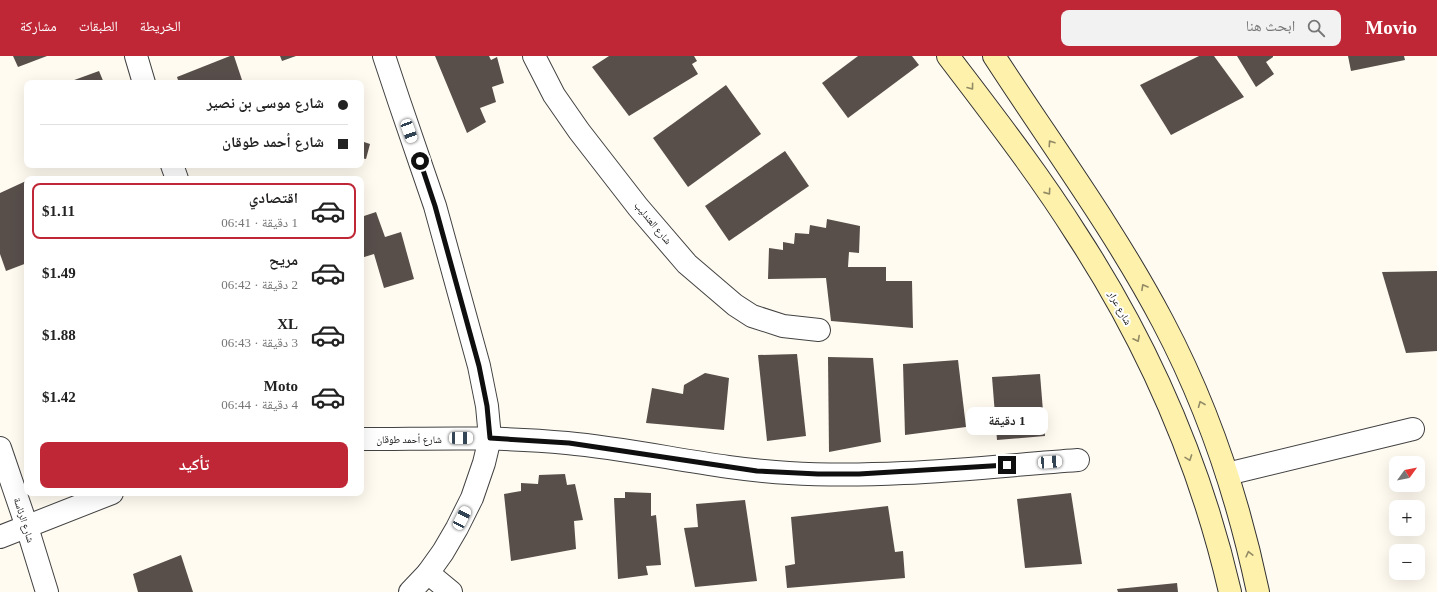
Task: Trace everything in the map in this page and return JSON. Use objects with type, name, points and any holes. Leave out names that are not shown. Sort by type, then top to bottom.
[{"type":"main road","name":"شارع عرار","points":[[948,56],[1077,235],[1118,302],[1148,360],[1182,440],[1208,509],[1230,592]]},
{"type":"main road","points":[[994,56],[1099,214],[1163,322],[1191,380],[1220,451],[1241,519],[1258,592]]},
{"type":"street","points":[[136,56],[143,80]]},
{"type":"street","points":[[384,56],[435,206],[479,366],[487,406],[490,438],[484,463],[472,498],[443,552],[428,573],[410,592]]},
{"type":"street","name":"شارع العندليب","points":[[534,56],[554,95],[579,131],[638,207],[687,264],[735,305],[752,316],[782,326],[819,330]]},
{"type":"street","points":[[1228,474],[1413,429]]},
{"type":"street","name":"شارع أحمد طوقان","points":[[364,439],[490,438],[569,443],[757,471],[818,474],[904,472],[1078,460]]},
{"type":"street","name":"شارع الرئاسة","points":[[0,448],[47,592]]},
{"type":"street","points":[[0,538],[104,496]]},
{"type":"street","points":[[428,573],[451,592]]},
{"type":"building","points":[[13,56],[47,56],[18,67]]},
{"type":"building","points":[[230,56],[234,56],[242,80],[178,80],[177,77]]},
{"type":"building","points":[[280,56],[296,56],[282,61]]},
{"type":"building","points":[[435,56],[489,56],[491,60],[497,57],[504,83],[492,87],[496,102],[480,108],[486,122],[467,133]]},
{"type":"building","points":[[609,56],[694,56],[697,61],[692,64],[698,74],[629,116],[592,67]]},
{"type":"building","points":[[858,56],[912,56],[919,65],[848,118],[822,83]]},
{"type":"building","points":[[1199,56],[1214,56],[1244,97],[1171,135],[1140,85]]},
{"type":"building","points":[[1237,56],[1273,56],[1266,62],[1274,74],[1256,87]]},
{"type":"building","points":[[1348,56],[1404,56],[1405,60],[1351,71]]},
{"type":"building","points":[[99,71],[103,80],[74,80]]},
{"type":"building","points":[[726,85],[761,134],[688,187],[653,138]]},
{"type":"building","points":[[364,142],[370,144],[366,159],[364,159]]},
{"type":"building","points":[[785,151],[809,186],[729,241],[705,206]]},
{"type":"building","points":[[24,182],[24,264],[6,271],[0,254],[0,193]]},
{"type":"building","points":[[376,212],[385,237],[401,232],[414,279],[384,288],[374,254],[364,257],[364,216]]},
{"type":"building","points":[[827,219],[860,226],[859,253],[849,252],[848,267],[886,267],[886,281],[912,281],[913,328],[831,321],[826,278],[768,279],[769,248],[783,250],[783,242],[794,244],[795,233],[809,234],[810,225],[826,228]]},
{"type":"building","points":[[1437,271],[1437,351],[1406,353],[1382,272]]},
{"type":"building","points":[[797,354],[806,436],[767,441],[758,355]]},
{"type":"building","points":[[828,357],[873,358],[881,442],[829,452]]},
{"type":"building","points":[[958,360],[966,427],[905,435],[903,364]]},
{"type":"building","points":[[705,373],[729,378],[724,430],[646,423],[652,388],[683,394],[684,385]]},
{"type":"building","points":[[1040,374],[1045,436],[997,440],[992,377]]},
{"type":"building","points":[[565,474],[567,485],[575,484],[583,520],[574,521],[576,549],[511,561],[504,494],[521,491],[521,483],[538,484],[539,475]]},
{"type":"building","points":[[625,492],[651,493],[651,516],[656,515],[661,565],[646,566],[648,575],[618,579],[614,498],[625,498]]},
{"type":"building","points":[[1071,493],[1082,564],[1025,568],[1017,499]]},
{"type":"building","points":[[745,500],[757,581],[695,587],[684,528],[698,527],[696,504]]},
{"type":"building","points":[[888,506],[895,552],[903,551],[905,578],[787,588],[785,566],[795,564],[791,517]]},
{"type":"building","points":[[181,555],[193,592],[138,592],[133,574]]},
{"type":"building","points":[[1177,583],[1178,592],[1118,592],[1117,589]]},
{"type":"route","points":[[420,161],[435,206],[479,366],[487,406],[490,438],[569,443],[757,471],[789,473],[859,474],[1007,465]]}]
